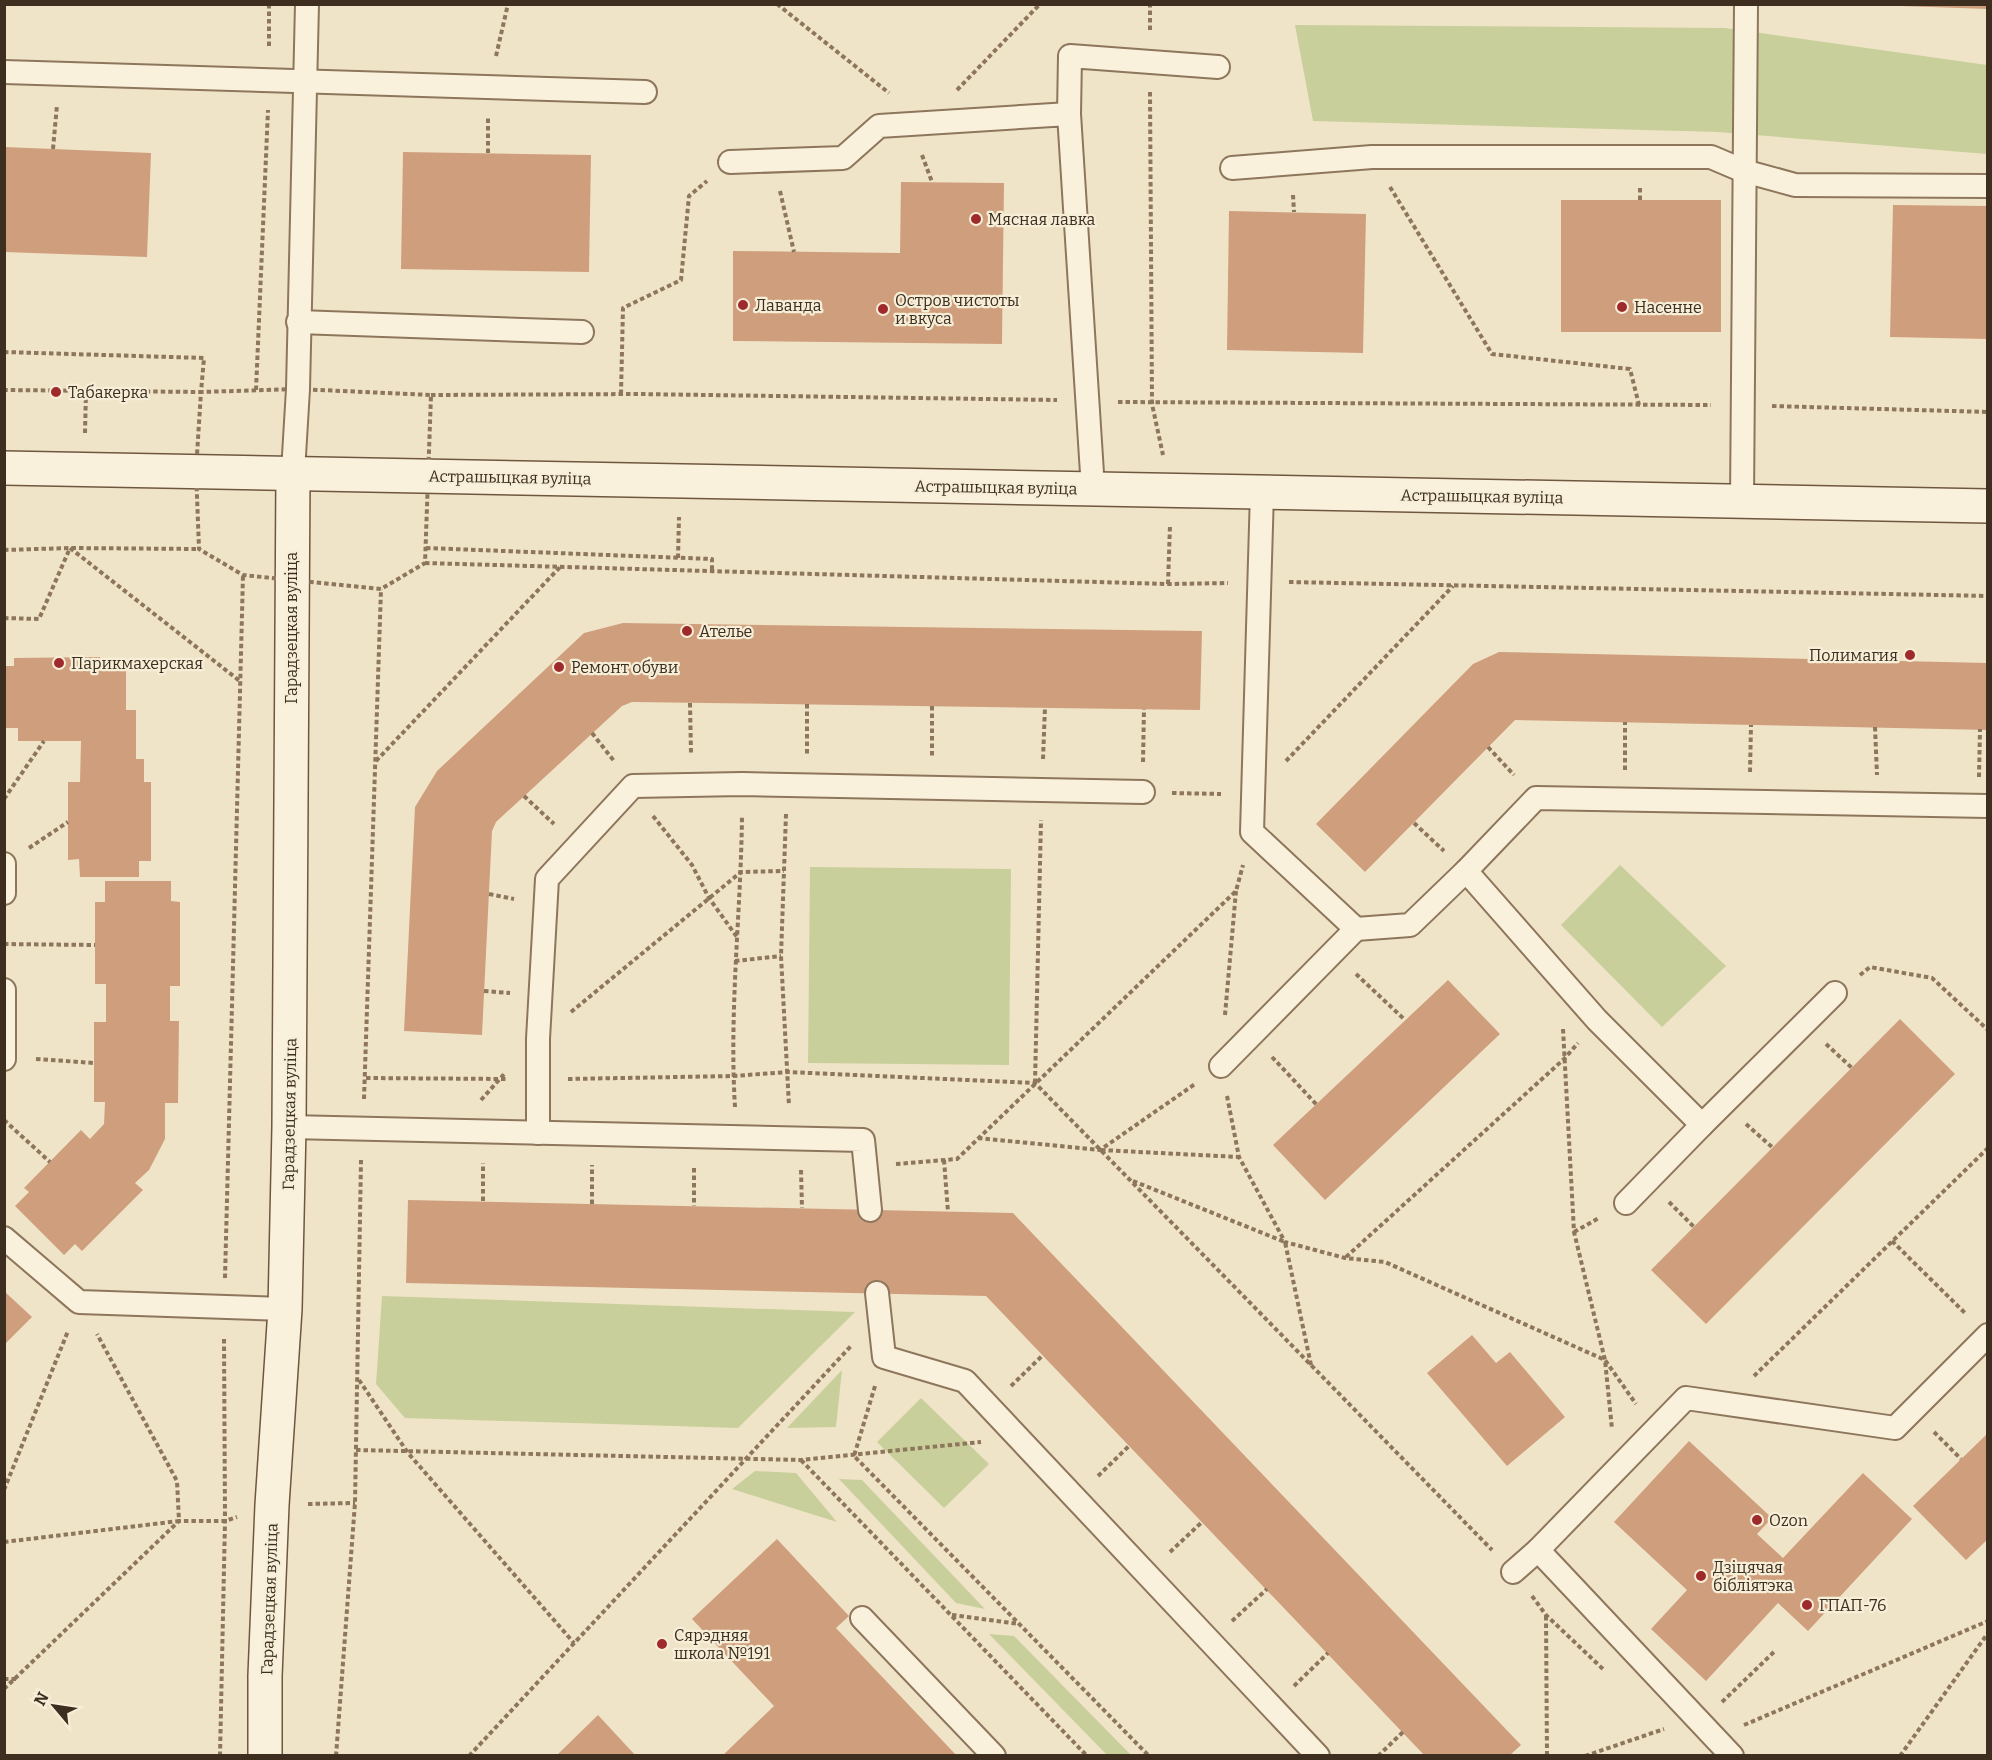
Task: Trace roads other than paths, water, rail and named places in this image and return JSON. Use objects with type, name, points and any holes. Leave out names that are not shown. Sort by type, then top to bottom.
[{"type":"main road","name":"Астрашыцкая вуліца","points":[[4,468],[1988,506]]},
{"type":"main road","name":"Гарадзецкая вуліца","points":[[265,1755],[265,1676],[272,1505],[285,1309],[289,1127],[293,472]]},
{"type":"lane","points":[[293,472],[298,389],[307,4]]},
{"type":"lane","points":[[1742,501],[1746,4]]},
{"type":"lane","points":[[1092,489],[1070,114],[1070,56],[1218,67]]},
{"type":"lane","points":[[4,72],[645,92]]},
{"type":"lane","points":[[730,162],[843,158],[879,126],[1070,114]]},
{"type":"lane","points":[[1232,168],[1372,157],[1711,157],[1744,171],[1795,185],[1988,186]]},
{"type":"lane","points":[[298,322],[582,332]]},
{"type":"lane","points":[[1262,492],[1252,832],[1356,929]]},
{"type":"lane","points":[[538,1133],[538,1039],[547,879],[633,786],[742,784],[797,787],[1143,792]]},
{"type":"lane","points":[[1221,1066],[1356,929],[1410,925],[1536,798],[1983,806]]},
{"type":"lane","points":[[4,893],[5,864]]},
{"type":"lane","points":[[1466,871],[1597,1020],[1702,1125]]},
{"type":"lane","points":[[4,990],[5,1058]]},
{"type":"lane","points":[[1626,1203],[1835,993]]},
{"type":"lane","points":[[289,1127],[863,1140],[870,1210]]},
{"type":"lane","points":[[4,1238],[79,1302],[285,1309]]},
{"type":"lane","points":[[879,1304],[884,1357],[965,1381],[1318,1755]]},
{"type":"lane","points":[[1513,1572],[1538,1550],[1686,1398],[1895,1428],[1988,1335]]},
{"type":"lane","points":[[1538,1550],[1732,1755]]},
{"type":"lane","points":[[862,1618],[994,1755]]},
{"type":"place","name":"Мясная лавка","points":[[976,219]]},
{"type":"place","name":"Лаванда","points":[[743,305]]},
{"type":"place","name":"Насенне","points":[[1622,307]]},
{"type":"place","name":"Остров чистоты и вкуса","points":[[883,309]]},
{"type":"place","name":"Табакерка","points":[[56,392]]},
{"type":"place","name":"Ателье","points":[[687,631]]},
{"type":"place","name":"Полимагия","points":[[1910,655]]},
{"type":"place","name":"Парикмахерская","points":[[59,663]]},
{"type":"place","name":"Ремонт обуви","points":[[559,667]]},
{"type":"place","name":"Ozon","points":[[1757,1520]]},
{"type":"place","name":"Дзіцячая бібліятэка","points":[[1701,1576]]},
{"type":"place","name":"ГПАП-76","points":[[1807,1605]]},
{"type":"place","name":"Сярэдняя школа №191","points":[[662,1644]]}]
